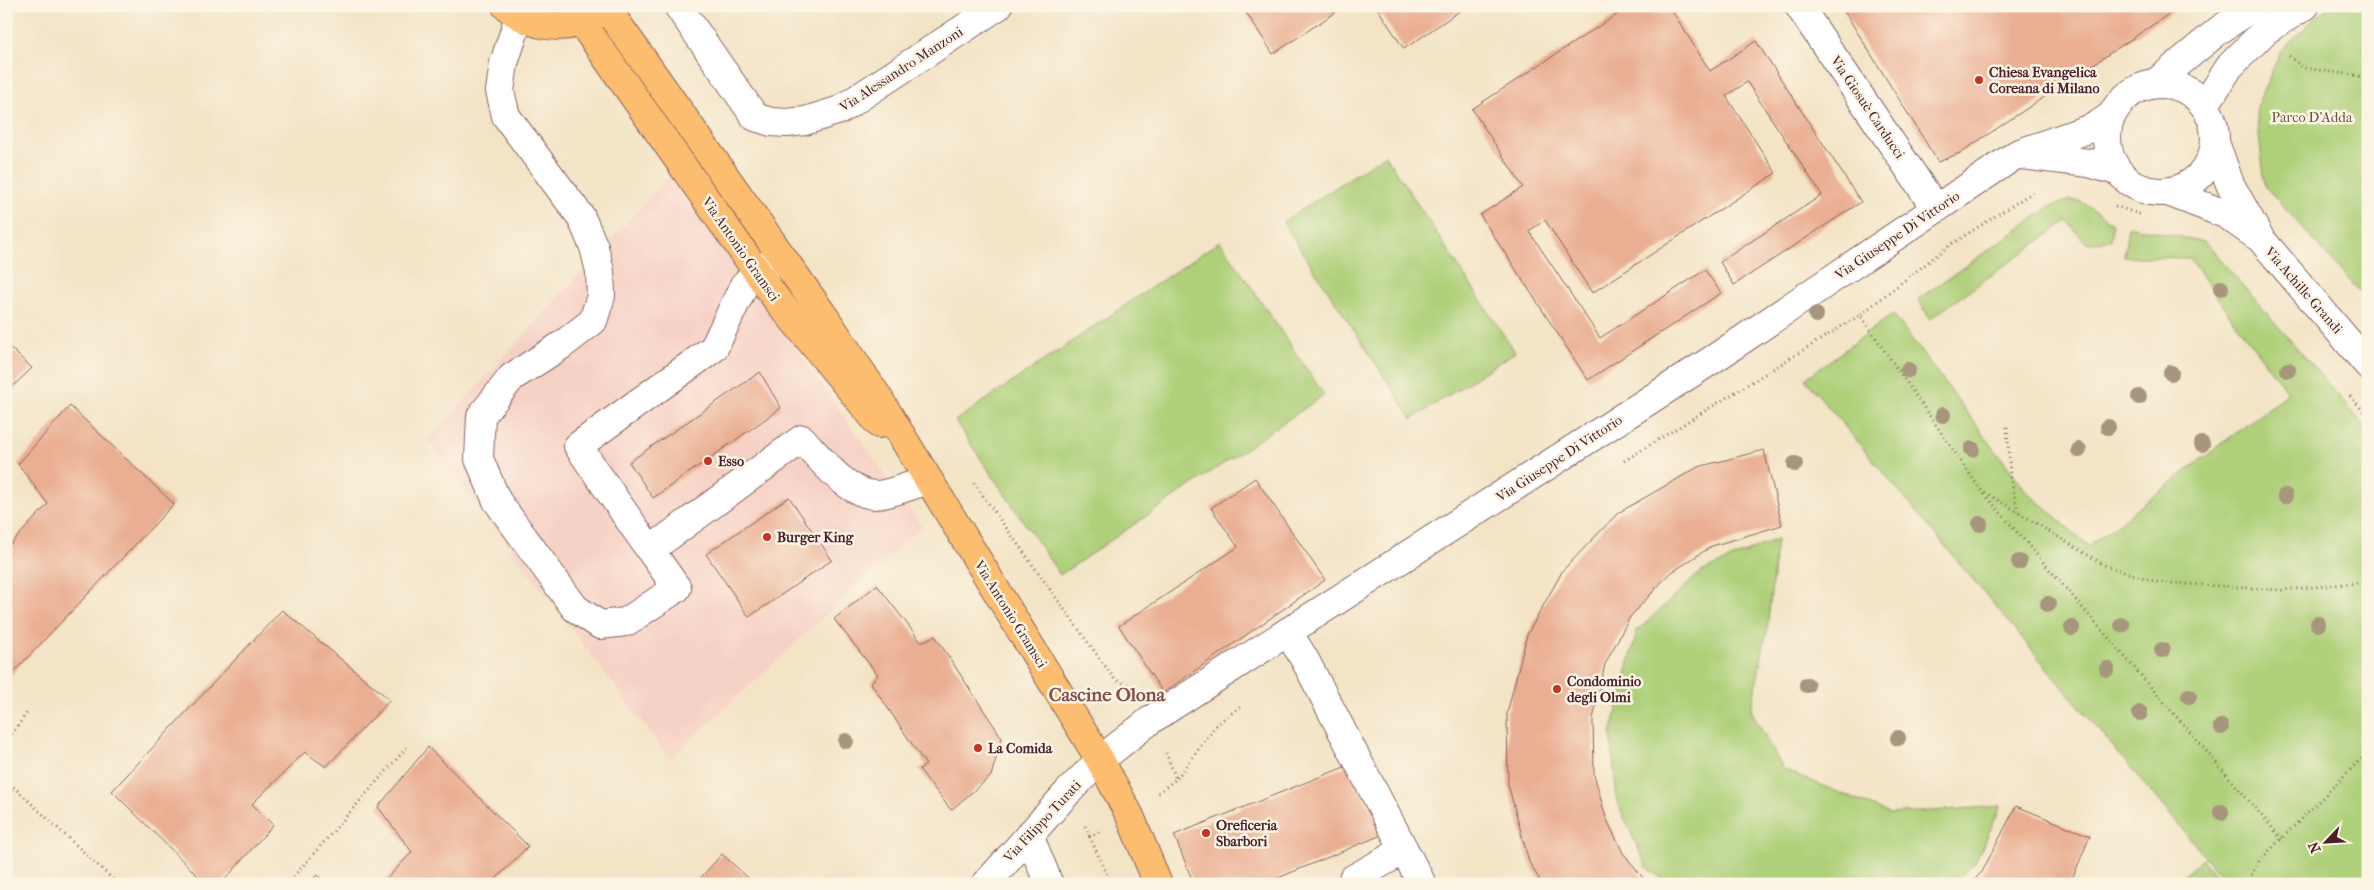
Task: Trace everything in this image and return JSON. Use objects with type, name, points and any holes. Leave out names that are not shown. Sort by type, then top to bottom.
[{"type":"main road","points":[[512,12],[541,25],[563,26],[575,14],[607,7]]},
{"type":"main road","name":"Via Antonio Gramsci","points":[[607,7],[826,319],[876,394],[1100,760],[1130,816],[1158,884]]},
{"type":"main road","name":"Via Antonio Gramsci","points":[[575,14],[757,272],[844,385],[928,480]]},
{"type":"street","name":"Via Alessandro Manzoni","points":[[678,6],[755,117],[770,122],[787,123],[805,121],[840,110],[998,6]]},
{"type":"street","name":"Via Giosuè Carducci","points":[[1800,6],[1936,209]]},
{"type":"street","points":[[2154,84],[2218,32],[2254,6]]},
{"type":"street","points":[[2205,106],[2230,66],[2266,30],[2305,6]]},
{"type":"street","points":[[512,12],[500,91],[506,116],[581,217],[596,255],[600,271],[601,296],[593,321],[562,345],[512,377],[481,416],[479,459],[497,501],[575,608],[600,625],[626,622],[677,588],[578,446],[714,348],[739,291],[757,272],[781,256]]},
{"type":"street","points":[[2017,154],[2089,163],[2117,171],[2138,187],[2148,191],[2168,192],[2185,187],[2200,176],[2211,159],[2215,142],[2213,122],[2205,106],[2191,93],[2174,85],[2154,84],[2137,89],[2121,100],[2111,116],[2107,134],[2109,154],[2117,171]]},
{"type":"street","name":"Via Giuseppe Di Vittorio","points":[[1100,760],[1152,719],[1715,358],[2017,154],[2094,127],[2111,116]]},
{"type":"street","name":"Via Achille Grandi","points":[[2215,142],[2230,184],[2260,238],[2368,365]]},
{"type":"street","name":"Via Achille Grandi","points":[[2168,192],[2225,214],[2260,238]]},
{"type":"street","points":[[650,550],[802,439],[833,473],[865,493],[877,495],[928,480]]},
{"type":"street","points":[[1288,632],[1422,884]]},
{"type":"street","name":"Via Filippo Turati","points":[[986,884],[1029,835],[1100,760]]},
{"type":"street","points":[[1029,835],[1049,884]]},
{"type":"street","points":[[1355,884],[1353,879],[1404,850]]},
{"type":"path","points":[[2281,50],[2303,68],[2368,77]]},
{"type":"path","points":[[1619,464],[1860,315],[1950,245],[2034,192],[2042,189]]},
{"type":"path","points":[[2112,202],[2116,208],[2150,216]]},
{"type":"path","points":[[1860,315],[1980,489],[2282,839]]},
{"type":"path","points":[[2348,394],[2368,416]]},
{"type":"path","points":[[2007,427],[2010,476],[2018,512]]},
{"type":"path","points":[[1980,489],[2106,566],[2157,582],[2282,590],[2368,582]]},
{"type":"path","points":[[1176,779],[1217,724],[1240,706]]},
{"type":"path","points":[[6,743],[28,711]]},
{"type":"path","points":[[287,884],[409,745]]},
{"type":"path","points":[[2247,884],[2258,862],[2368,752]]},
{"type":"path","points":[[6,780],[118,884]]},
{"type":"path","points":[[6,797],[14,789]]},
{"type":"shaded area","points":[[671,174],[922,526],[670,759],[428,440]]},
{"type":"green space","name":"Parco D'Adda","points":[[2332,6],[2368,6],[2368,301],[2265,186],[2256,108],[2281,50],[2320,14]]},
{"type":"green space","points":[[1385,155],[1515,352],[1412,419],[1283,222]]},
{"type":"green space","points":[[2070,200],[2080,201],[2113,223],[2110,240],[2087,244],[2067,221],[1930,319],[1918,299],[2050,207]]},
{"type":"green space","points":[[2128,226],[2205,242],[2368,430],[2368,884],[2228,884],[1805,379],[1893,314],[2027,492],[2089,546],[2288,393],[2228,313],[2190,258],[2124,257]]},
{"type":"green space","points":[[1220,241],[1324,395],[1060,575],[955,421]]},
{"type":"green space","points":[[1777,539],[1767,630],[1751,710],[1783,769],[1890,814],[2001,806],[1975,863],[1951,884],[1670,884],[1647,868],[1617,802],[1611,734],[1637,631],[1701,572]]},
{"type":"green space","points":[[2203,859],[2222,884],[2173,884]]},
{"type":"building","points":[[1242,6],[1345,6],[1273,54]]},
{"type":"building","points":[[1376,6],[1467,6],[1404,49]]},
{"type":"building","points":[[1630,6],[1669,6],[1710,71],[1756,41],[1861,202],[1734,285],[1720,262],[1822,195],[1747,82],[1726,96],[1776,173],[1592,293],[1545,220],[1529,231],[1600,338],[1705,270],[1721,293],[1588,380],[1480,215],[1523,187],[1472,109]]},
{"type":"building","name":"Chiesa Evangelica Coreana di Milano","points":[[1841,6],[2181,6],[1960,153],[1938,162]]},
{"type":"building","points":[[6,344],[32,368],[6,393]]},
{"type":"building","points":[[760,372],[781,408],[653,498],[629,462]]},
{"type":"building","points":[[70,406],[174,504],[6,680],[6,549],[48,504],[18,464]]},
{"type":"building","name":"Condominio degli Olmi","points":[[1764,450],[1782,525],[1712,546],[1669,574],[1630,617],[1605,664],[1593,719],[1594,774],[1606,818],[1623,853],[1648,884],[1542,884],[1529,862],[1508,784],[1507,713],[1527,635],[1563,570],[1618,513],[1698,467]]},
{"type":"building","points":[[1255,478],[1325,580],[1163,693],[1119,626],[1238,547],[1211,508]]},
{"type":"building","points":[[789,497],[832,560],[749,617],[706,554]]},
{"type":"building","points":[[877,585],[921,642],[935,636],[1002,738],[991,776],[951,810],[919,769],[926,765],[871,683],[878,675],[834,619]]},
{"type":"building","points":[[282,610],[390,700],[326,767],[305,752],[252,804],[273,825],[221,884],[206,884],[112,791]]},
{"type":"building","points":[[428,747],[528,846],[491,884],[382,884],[412,852],[378,807]]},
{"type":"building","points":[[1347,766],[1384,834],[1278,878],[1280,884],[1194,884],[1174,835]]},
{"type":"building","points":[[2016,806],[2090,836],[2070,884],[1970,884],[1982,872]]},
{"type":"building","points":[[722,854],[755,884],[695,884]]},
{"type":"building","points":[[317,875],[328,884],[308,884]]},
{"type":"place","name":"Chiesa Evangelica Coreana di Milano","points":[[1979,80]]},
{"type":"place","name":"Esso","points":[[708,461]]},
{"type":"place","name":"Burger King","points":[[767,537]]},
{"type":"place","name":"Condominio degli Olmi","points":[[1557,689]]},
{"type":"place","name":"La Comida","points":[[978,748]]},
{"type":"place","name":"Oreficeria Sbarbori","points":[[1206,833]]},
{"type":"district","name":"Cascine Olona","points":[[1107,694]]}]
